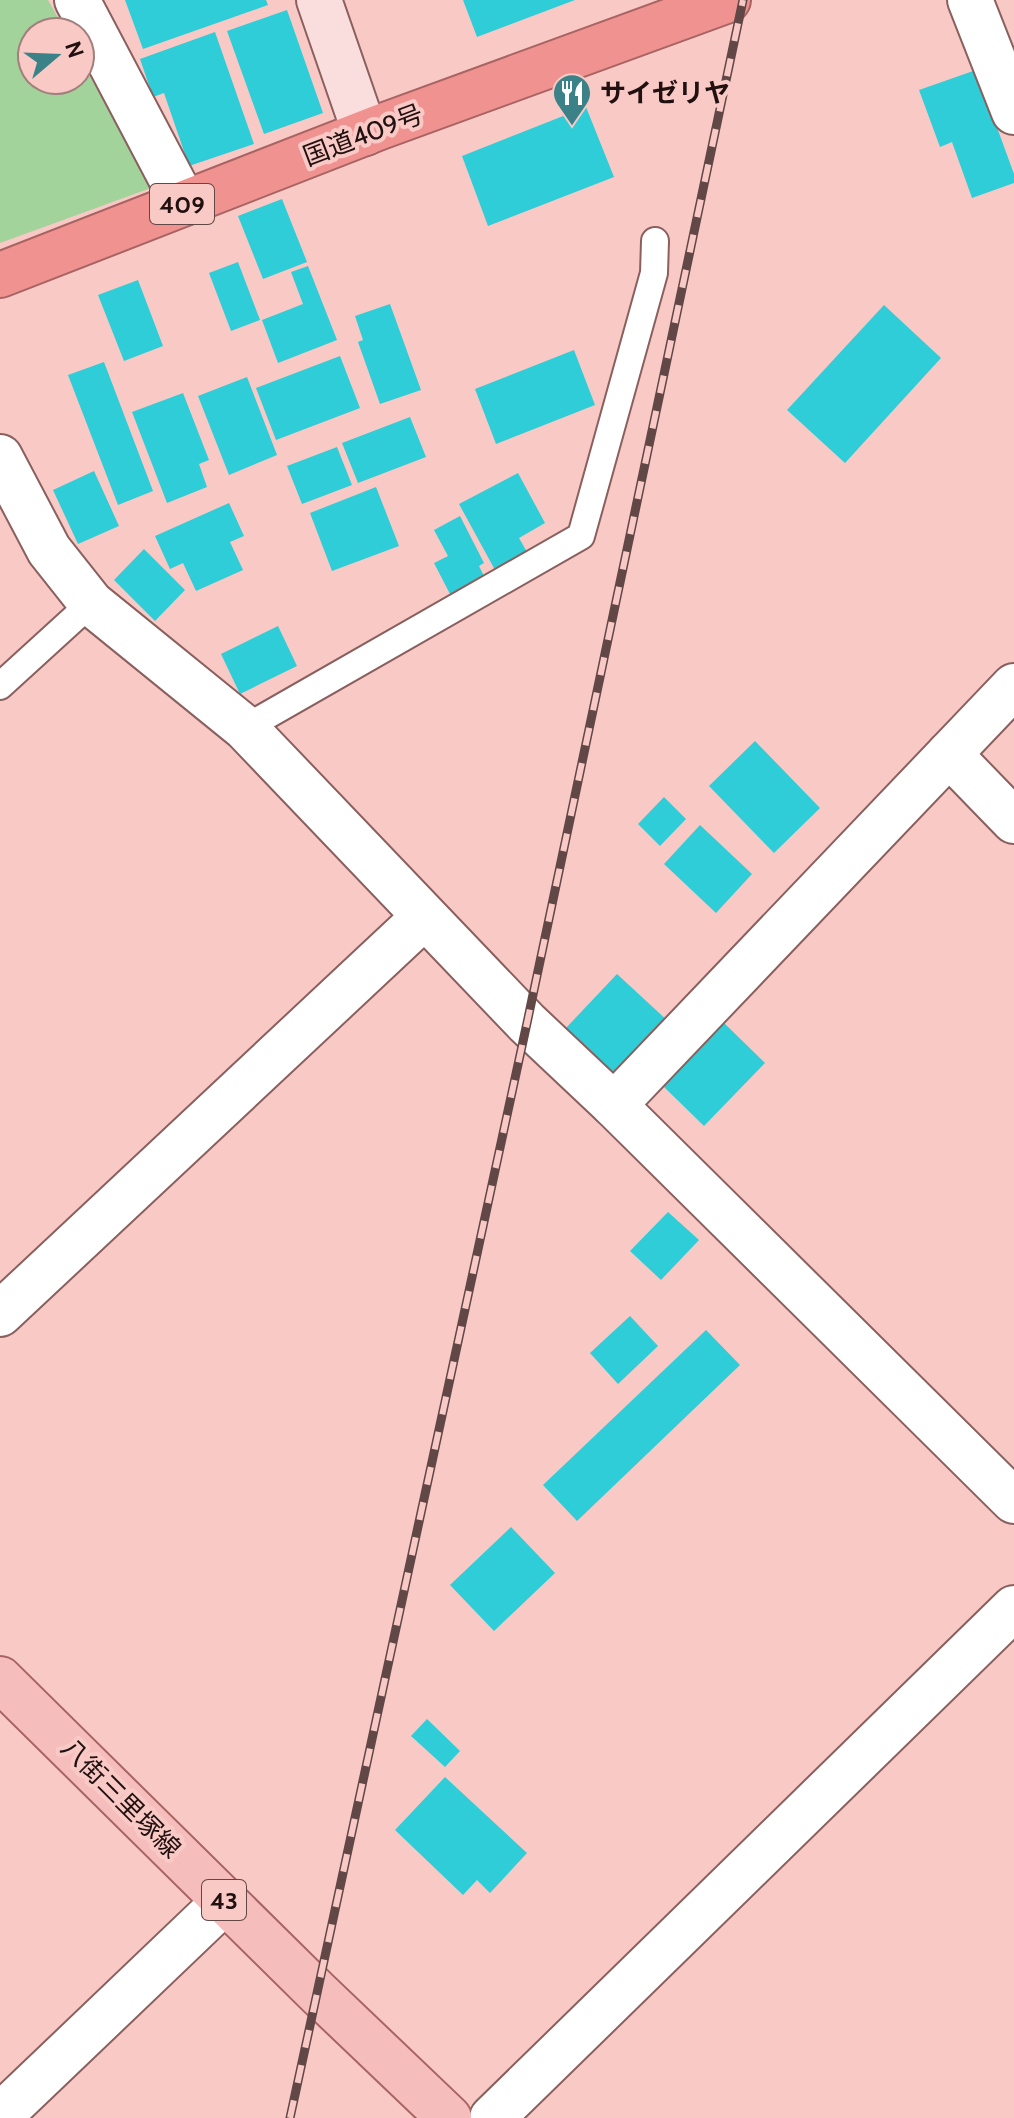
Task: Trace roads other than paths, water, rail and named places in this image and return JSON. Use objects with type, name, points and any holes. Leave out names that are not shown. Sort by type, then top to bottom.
[{"type":"highway","name":"国道409号","points":[[0,275],[701,5]]},
{"type":"main road","name":"八街三里塚線","points":[[0,1679],[449,2118]]},
{"type":"street","points":[[77,0],[184,203]]},
{"type":"street","points":[[319,0],[365,133]]},
{"type":"street","points":[[970,0],[1014,112]]},
{"type":"street","points":[[0,457],[49,550],[91,603],[245,728],[527,1023],[614,1105],[1014,1501]]},
{"type":"street","points":[[614,1105],[1014,686]]},
{"type":"street","points":[[949,754],[1014,821]]},
{"type":"street","points":[[0,1314],[424,917]]},
{"type":"street","points":[[492,2118],[1014,1608]]},
{"type":"street","points":[[0,2116],[225,1901]]},
{"type":"lane","points":[[245,728],[581,536],[654,273],[655,241]]},
{"type":"lane","points":[[0,686],[91,603]]},
{"type":"railway","points":[[290,2118],[527,1023],[743,0]]},
{"type":"place","name":"サイゼリヤ","points":[[572,127]]}]
